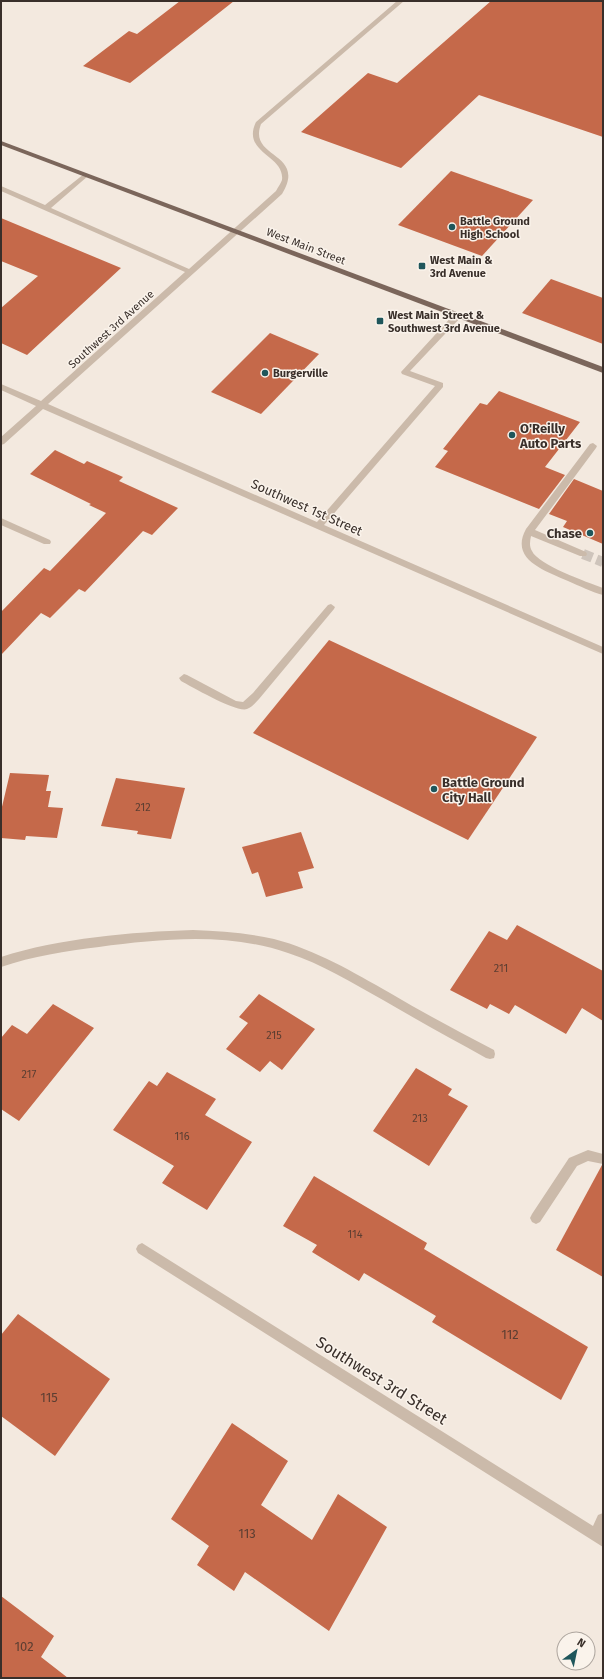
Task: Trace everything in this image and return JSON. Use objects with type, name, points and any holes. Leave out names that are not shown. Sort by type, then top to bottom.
[{"type":"main road","name":"West Main Street","points":[[1,143],[603,370]]},
{"type":"street","name":"Southwest 3rd Avenue","points":[[1,442],[279,192],[285,181],[285,174],[281,164],[264,150],[256,140],[255,130],[258,123],[401,1]]},
{"type":"street","points":[[46,208],[86,175]]},
{"type":"street","points":[[1,188],[191,272]]},
{"type":"street","points":[[319,526],[440,385],[404,372],[458,315]]},
{"type":"street","name":"Southwest 1st Street","points":[[1,387],[603,651]]},
{"type":"street","points":[[593,446],[529,531],[525,546],[533,561],[603,592]]},
{"type":"street","points":[[1,520],[47,542]]},
{"type":"street","points":[[529,531],[583,554]]},
{"type":"street","points":[[184,678],[234,704],[245,706],[256,696],[331,607]]},
{"type":"street","points":[[1,962],[41,950],[150,936],[201,934],[247,938],[276,944],[315,958],[490,1054]]},
{"type":"street","points":[[536,1218],[573,1162],[588,1155],[603,1159]]},
{"type":"street","name":"Southwest 3rd Street","points":[[142,1249],[599,1538]]},
{"type":"street","points":[[599,1538],[603,1520]]},
{"type":"building","points":[[180,1],[234,1],[130,83],[83,66],[129,31],[137,34]]},
{"type":"building","points":[[491,1],[603,1],[603,137],[479,95],[401,168],[301,132],[368,73],[397,83]]},
{"type":"building","points":[[451,171],[533,200],[482,256],[398,225]]},
{"type":"building","points":[[1,218],[121,268],[27,355],[1,343],[1,308],[38,276],[1,261]]},
{"type":"building","points":[[551,279],[603,298],[603,344],[522,313]]},
{"type":"building","name":"Burgerville","points":[[270,333],[319,354],[261,414],[211,392]]},
{"type":"building","name":"O'Reilly Auto Parts","points":[[499,391],[580,422],[545,467],[565,475],[539,509],[435,467],[448,451],[443,449],[480,403],[487,405]]},
{"type":"building","points":[[55,450],[84,464],[87,461],[123,477],[119,481],[178,508],[152,535],[143,531],[85,592],[79,589],[50,618],[41,613],[1,655],[1,612],[44,568],[50,571],[106,513],[30,474]]},
{"type":"building","name":"Chase","points":[[574,479],[603,491],[603,544],[563,527],[567,521],[549,514]]},
{"type":"building","name":"Battle Ground City Hall","points":[[329,640],[537,737],[468,840],[253,733]]},
{"type":"building","points":[[10,773],[49,775],[46,791],[51,791],[48,807],[63,808],[57,838],[26,836],[25,840],[1,838],[1,811]]},
{"type":"building","points":[[116,778],[185,788],[171,839],[137,834],[138,831],[101,826]]},
{"type":"building","points":[[301,832],[314,868],[298,872],[303,888],[266,897],[258,872],[252,874],[242,847]]},
{"type":"building","points":[[517,925],[603,971],[603,1021],[582,1008],[566,1034],[515,1005],[509,1014],[490,1004],[487,1009],[450,990],[489,931],[507,940]]},
{"type":"building","points":[[259,994],[315,1029],[282,1070],[270,1061],[260,1072],[226,1049],[248,1023],[239,1017]]},
{"type":"building","points":[[53,1004],[94,1028],[19,1121],[1,1109],[1,1038],[12,1025],[27,1034]]},
{"type":"building","points":[[416,1068],[452,1089],[448,1095],[468,1106],[429,1166],[373,1131]]},
{"type":"building","points":[[167,1072],[216,1099],[205,1115],[252,1142],[207,1210],[162,1183],[174,1166],[113,1130],[149,1081],[157,1086]]},
{"type":"building","points":[[603,1165],[603,1277],[556,1250]]},
{"type":"building","points":[[314,1176],[427,1243],[424,1249],[588,1347],[561,1400],[432,1322],[436,1316],[364,1273],[359,1281],[312,1252],[317,1245],[283,1226]]},
{"type":"building","points":[[18,1314],[110,1379],[55,1456],[1,1416],[1,1335]]},
{"type":"building","points":[[232,1423],[288,1461],[261,1505],[312,1540],[338,1494],[387,1527],[329,1631],[245,1572],[234,1591],[197,1565],[209,1546],[171,1519]]},
{"type":"building","points":[[1,1596],[54,1636],[41,1657],[68,1678],[1,1678]]},
{"type":"tunnel","points":[[583,554],[603,562]]},
{"type":"place","name":"Battle Ground High School","points":[[452,227]]},
{"type":"place","name":"West Main & 3rd Avenue","points":[[422,266]]},
{"type":"place","name":"West Main Street & Southwest 3rd Avenue","points":[[380,321]]},
{"type":"place","name":"Burgerville","points":[[265,373]]},
{"type":"place","name":"O'Reilly Auto Parts","points":[[512,435]]},
{"type":"place","name":"Chase","points":[[590,533]]},
{"type":"place","name":"Battle Ground City Hall","points":[[434,789]]}]
